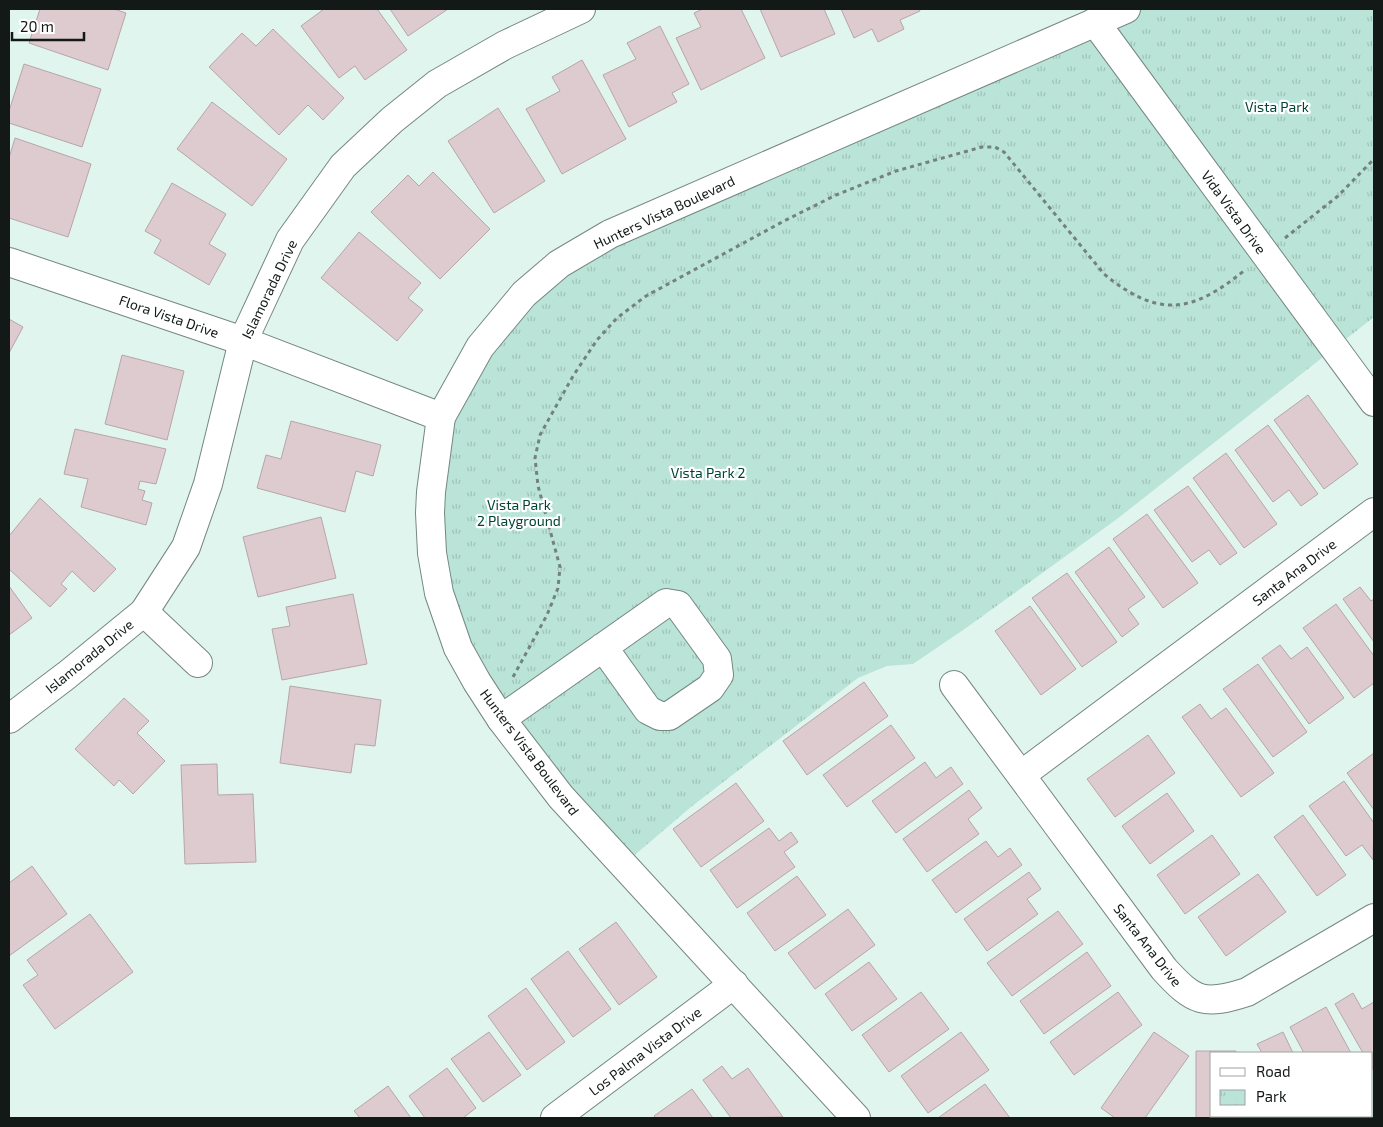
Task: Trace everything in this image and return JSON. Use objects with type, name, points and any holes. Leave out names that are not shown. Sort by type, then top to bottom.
[{"type":"street","name":"Islamorada Drive","points":[[9,718],[67,675],[144,612],[186,547],[208,484],[243,341],[290,240],[343,166],[392,120],[437,84],[505,45],[581,9]]},
{"type":"street","name":"Hunters Vista Boulevard","points":[[856,1118],[576,814],[498,714],[458,648],[444,612],[435,573],[430,533],[431,492],[441,417],[480,347],[524,294],[559,264],[610,234],[1126,9]]},
{"type":"street","name":"Vida Vista Drive","points":[[1095,22],[1374,402]]},
{"type":"street","name":"Flora Vista Drive","points":[[9,262],[243,341],[441,417]]},
{"type":"street","name":"Santa Ana Drive","points":[[1021,775],[1374,512]]},
{"type":"street","points":[[144,612],[198,663]]},
{"type":"street","points":[[498,714],[603,647]]},
{"type":"street","name":"Santa Ana Drive","points":[[954,684],[1164,969],[1185,992],[1206,1000],[1227,999],[1247,992],[1374,918]]},
{"type":"street","name":"Los Palma Vista Drive","points":[[555,1118],[734,984]]},
{"type":"path","points":[[498,714],[547,615],[558,588],[560,567],[538,486],[535,458],[540,436],[573,376],[597,340],[618,318],[646,296],[836,195],[896,171],[982,147],[995,147],[1004,152],[1104,274],[1122,289],[1143,301],[1174,306],[1202,300],[1224,287],[1338,196],[1374,159]]},
{"type":"green space","name":"Vista Park 2","points":[[1126,9],[1374,9],[1374,317],[1117,519],[966,628],[913,664],[887,666],[858,678],[691,807],[623,865],[591,831],[444,612],[441,417],[559,264]]},
{"type":"building","points":[[40,9],[114,9],[126,13],[108,70],[29,43]]},
{"type":"building","points":[[324,9],[377,9],[407,50],[365,80],[355,66],[339,78],[301,26]]},
{"type":"building","points":[[390,9],[448,9],[408,36]]},
{"type":"building","points":[[703,9],[741,9],[765,58],[701,90],[676,38],[701,27],[694,13]]},
{"type":"building","points":[[760,9],[824,9],[835,34],[781,57]]},
{"type":"building","points":[[841,9],[919,9],[920,11],[900,20],[904,29],[878,42],[872,29],[854,38]]},
{"type":"building","points":[[660,26],[689,84],[672,93],[677,102],[629,127],[603,75],[636,59],[627,43]]},
{"type":"building","points":[[273,29],[344,98],[323,120],[308,105],[279,135],[209,67],[242,33],[256,46]]},
{"type":"building","points":[[582,60],[626,139],[562,174],[526,109],[560,91],[552,77]]},
{"type":"building","points":[[24,64],[101,89],[82,147],[9,123],[9,111]]},
{"type":"building","points":[[212,102],[287,159],[252,206],[177,149]]},
{"type":"building","points":[[498,108],[545,181],[494,213],[448,141]]},
{"type":"building","points":[[15,138],[91,164],[68,237],[9,218],[9,158]]},
{"type":"building","points":[[433,172],[490,229],[440,279],[371,212],[408,175],[419,186]]},
{"type":"building","points":[[172,183],[226,214],[209,244],[226,254],[209,285],[154,253],[161,240],[145,231]]},
{"type":"building","points":[[359,232],[421,283],[408,298],[423,310],[397,341],[321,278]]},
{"type":"building","points":[[9,319],[23,327],[9,353]]},
{"type":"building","points":[[122,355],[184,371],[167,440],[105,424]]},
{"type":"building","points":[[1308,395],[1358,464],[1324,489],[1274,420]]},
{"type":"building","points":[[291,421],[381,445],[373,476],[356,471],[345,512],[257,488],[266,455],[281,459]]},
{"type":"building","points":[[1268,425],[1318,494],[1301,506],[1289,490],[1273,502],[1235,450]]},
{"type":"building","points":[[75,429],[166,449],[156,484],[140,481],[138,489],[145,491],[142,500],[152,503],[146,525],[81,507],[88,479],[64,474]]},
{"type":"building","points":[[1226,453],[1277,524],[1244,548],[1193,478]]},
{"type":"building","points":[[1188,486],[1237,553],[1220,565],[1209,550],[1192,562],[1154,510]]},
{"type":"building","points":[[40,498],[116,569],[94,592],[72,571],[61,584],[67,589],[50,607],[9,569],[9,536]]},
{"type":"building","points":[[1147,514],[1198,583],[1163,608],[1113,539]]},
{"type":"building","points":[[321,517],[336,578],[258,597],[243,537]]},
{"type":"building","points":[[1109,547],[1145,597],[1128,609],[1139,624],[1122,637],[1075,572]]},
{"type":"building","points":[[1067,573],[1117,642],[1082,667],[1032,598]]},
{"type":"building","points":[[9,586],[32,618],[9,635]]},
{"type":"building","points":[[1360,587],[1371,601],[1374,599],[1374,642],[1343,599]]},
{"type":"building","points":[[353,594],[367,664],[282,680],[272,629],[290,626],[286,607]]},
{"type":"building","points":[[1336,604],[1374,656],[1374,683],[1354,698],[1303,628]]},
{"type":"building","points":[[1030,606],[1076,669],[1041,695],[995,631]]},
{"type":"building","points":[[1280,645],[1291,659],[1307,647],[1344,698],[1309,724],[1262,658]]},
{"type":"building","points":[[1258,664],[1307,732],[1273,757],[1223,689]]},
{"type":"building","points":[[864,682],[888,716],[807,775],[783,741]]},
{"type":"building","points":[[290,686],[381,700],[375,746],[355,744],[351,773],[280,763]]},
{"type":"building","points":[[124,698],[149,721],[137,733],[165,761],[133,794],[119,780],[114,786],[75,749]]},
{"type":"building","points":[[1200,704],[1211,719],[1226,708],[1274,773],[1241,797],[1182,717]]},
{"type":"building","points":[[891,725],[915,758],[847,807],[823,775]]},
{"type":"building","points":[[1148,735],[1175,773],[1115,817],[1087,779]]},
{"type":"building","points":[[1374,753],[1374,810],[1347,773]]},
{"type":"building","points":[[925,762],[936,778],[951,767],[963,784],[896,833],[872,801]]},
{"type":"building","points":[[217,764],[218,795],[253,794],[256,862],[185,864],[181,765]]},
{"type":"building","points":[[1344,781],[1374,823],[1373,860],[1362,845],[1346,856],[1309,806]]},
{"type":"building","points":[[736,783],[764,821],[701,867],[673,829]]},
{"type":"building","points":[[969,790],[982,808],[968,819],[979,834],[927,872],[903,839]]},
{"type":"building","points":[[1167,793],[1194,831],[1150,864],[1122,826]]},
{"type":"building","points":[[1303,815],[1346,875],[1317,896],[1274,837]]},
{"type":"building","points":[[769,828],[779,841],[791,832],[798,842],[784,852],[795,867],[737,908],[710,870]]},
{"type":"building","points":[[1212,835],[1240,874],[1185,914],[1157,875]]},
{"type":"building","points":[[986,841],[998,857],[1010,848],[1022,865],[956,913],[932,880]]},
{"type":"building","points":[[32,866],[67,914],[9,956],[9,883]]},
{"type":"building","points":[[1029,872],[1041,889],[1027,899],[1038,914],[987,951],[964,919]]},
{"type":"building","points":[[1258,874],[1286,912],[1226,956],[1198,917]]},
{"type":"building","points":[[797,876],[826,915],[775,951],[747,913]]},
{"type":"building","points":[[848,909],[875,945],[815,989],[788,953]]},
{"type":"building","points":[[1058,911],[1083,944],[1012,996],[987,963]]},
{"type":"building","points":[[90,914],[133,972],[55,1029],[23,985],[38,975],[27,960]]},
{"type":"building","points":[[616,922],[657,977],[619,1005],[579,949]]},
{"type":"building","points":[[568,951],[611,1009],[573,1037],[531,979]]},
{"type":"building","points":[[1087,952],[1111,986],[1044,1034],[1020,1001]]},
{"type":"building","points":[[869,962],[897,999],[852,1031],[825,994]]},
{"type":"building","points":[[526,988],[565,1042],[527,1070],[488,1016]]},
{"type":"building","points":[[921,992],[949,1029],[889,1072],[862,1035]]},
{"type":"building","points":[[1118,992],[1142,1025],[1074,1075],[1050,1042]]},
{"type":"building","points":[[1353,993],[1362,1009],[1374,1002],[1374,1072],[1373,1052],[1362,1052],[1335,1004]]},
{"type":"building","points":[[1326,1007],[1350,1052],[1303,1052],[1290,1027]]},
{"type":"building","points":[[489,1032],[521,1075],[483,1102],[451,1059]]},
{"type":"building","points":[[961,1032],[989,1070],[928,1113],[901,1076]]},
{"type":"building","points":[[1154,1032],[1189,1056],[1145,1118],[1115,1118],[1101,1108]]},
{"type":"building","points":[[1283,1032],[1293,1052],[1261,1052],[1257,1044]]},
{"type":"building","points":[[1196,1051],[1236,1051],[1210,1052],[1210,1117],[1236,1118],[1196,1118]]},
{"type":"building","points":[[722,1066],[732,1079],[748,1068],[783,1117],[731,1118],[703,1080]]},
{"type":"building","points":[[447,1068],[476,1108],[463,1118],[425,1118],[409,1096]]},
{"type":"building","points":[[985,1084],[1010,1118],[938,1118]]},
{"type":"building","points":[[388,1086],[411,1118],[360,1118],[354,1111]]},
{"type":"building","points":[[692,1089],[713,1118],[656,1118],[654,1116]]},
{"type":"park label","name":"Vista Park","points":[[1277,106]]},
{"type":"park label","name":"Vista Park 2 Playground","points":[[519,512]]}]
